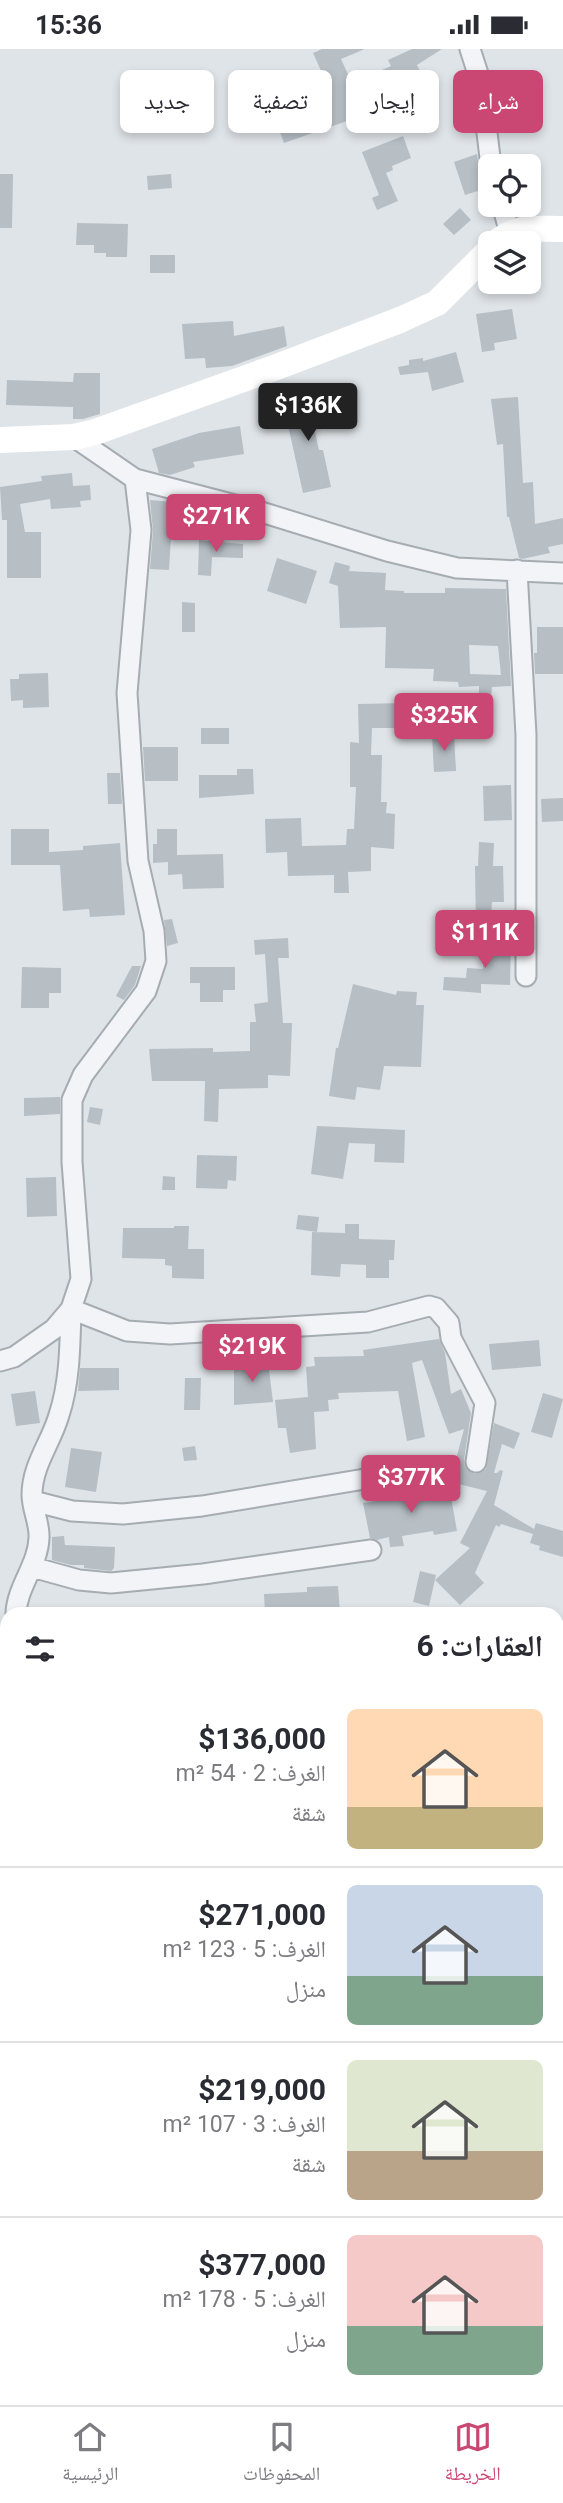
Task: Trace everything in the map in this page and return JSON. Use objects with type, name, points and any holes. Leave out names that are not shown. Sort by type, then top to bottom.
[{"type":"main road","points":[[519,231],[563,229]]},
{"type":"main road","points":[[11,440],[74,437],[156,410],[400,320],[437,303],[478,262]]},
{"type":"street","points":[[470,49],[481,83],[490,154]]},
{"type":"street","points":[[74,437],[135,479],[258,511],[387,551],[457,568],[563,573]]},
{"type":"street","points":[[0,456],[11,440]]},
{"type":"street","points":[[16,1607],[32,1567],[39,1538],[33,1501],[38,1461],[59,1416],[69,1362],[71,1309],[81,1279],[72,1162],[72,1100],[83,1075],[146,991],[156,961],[154,931],[138,861],[127,692],[141,530],[135,479]]},
{"type":"street","points":[[517,570],[527,735],[527,976]]},
{"type":"street","points":[[71,1309],[127,1331],[170,1333],[368,1322],[429,1306],[436,1308],[449,1323],[451,1338],[485,1403],[476,1462]]},
{"type":"street","points":[[0,1361],[14,1357],[54,1329],[71,1309]]},
{"type":"street","points":[[33,1501],[72,1511],[123,1514],[202,1506],[407,1472]]},
{"type":"street","points":[[32,1567],[79,1580],[111,1583],[204,1574],[371,1550]]},
{"type":"building","points":[[322,49],[365,49],[341,59],[346,70],[346,121],[332,126],[332,70],[321,70],[313,53]]},
{"type":"building","points":[[412,49],[442,49],[417,65],[420,70],[382,70],[391,66],[388,60]]},
{"type":"building","points":[[280,133],[313,133],[284,143]]},
{"type":"building","points":[[403,136],[411,158],[392,166],[393,170],[386,173],[398,201],[377,210],[372,198],[379,195],[362,152]]},
{"type":"building","points":[[477,154],[478,191],[465,195],[454,162]]},
{"type":"building","points":[[0,174],[13,174],[12,228],[0,228]]},
{"type":"building","points":[[171,174],[172,188],[148,190],[147,176]]},
{"type":"building","points":[[460,208],[471,220],[454,235],[443,224]]},
{"type":"building","points":[[77,223],[128,224],[127,257],[106,257],[106,253],[94,253],[94,245],[76,245]]},
{"type":"building","points":[[150,255],[175,255],[175,273],[150,273]]},
{"type":"building","points":[[512,309],[517,339],[494,343],[495,350],[482,352],[476,314]]},
{"type":"building","points":[[233,321],[234,336],[284,326],[287,346],[232,366],[206,368],[205,358],[185,359],[182,324]]},
{"type":"building","points":[[456,352],[464,382],[432,391],[428,372],[400,375],[398,367],[409,365],[409,360],[423,358],[423,361]]},
{"type":"building","points":[[74,373],[100,373],[100,414],[73,419],[73,407],[6,405],[7,380],[73,382]]},
{"type":"building","points":[[324,397],[329,419],[313,423],[319,450],[323,450],[331,487],[303,493],[284,407]]},
{"type":"building","points":[[518,397],[523,483],[533,482],[535,524],[563,518],[563,544],[548,547],[550,553],[522,559],[519,558],[507,517],[503,444],[497,445],[491,399]]},
{"type":"building","points":[[240,426],[244,454],[193,462],[195,467],[170,475],[159,473],[152,449],[199,433]]},
{"type":"building","points":[[72,473],[73,486],[90,485],[91,500],[80,501],[81,507],[51,509],[50,499],[20,504],[25,532],[41,532],[41,578],[7,578],[7,520],[2,520],[0,487],[42,481],[41,476]]},
{"type":"building","points":[[150,500],[195,507],[194,523],[172,522],[169,570],[150,569],[153,531]]},
{"type":"building","points":[[199,540],[243,544],[243,558],[212,557],[211,576],[198,575]]},
{"type":"building","points":[[277,558],[317,571],[306,604],[267,591]]},
{"type":"building","points":[[335,562],[350,566],[349,571],[386,573],[385,590],[404,593],[445,593],[445,588],[506,589],[511,686],[492,687],[491,699],[479,699],[479,686],[459,687],[458,682],[433,681],[434,669],[385,668],[386,627],[340,628],[338,586],[329,583]],"holes":[[[469,645],[498,646],[501,675],[470,674]]]},
{"type":"building","points":[[182,602],[195,603],[195,632],[182,632]]},
{"type":"building","points":[[537,627],[563,627],[563,674],[535,674]]},
{"type":"building","points":[[48,673],[49,707],[23,708],[23,700],[11,701],[10,679],[19,679],[19,674]]},
{"type":"building","points":[[405,703],[405,728],[372,728],[371,755],[382,755],[381,802],[387,802],[386,813],[395,814],[394,849],[371,847],[371,871],[348,872],[349,893],[334,893],[334,875],[288,876],[287,852],[266,853],[265,819],[301,818],[302,846],[346,845],[347,829],[354,829],[356,787],[350,787],[350,742],[359,743],[358,704]]},
{"type":"building","points":[[201,728],[229,728],[229,744],[201,744]]},
{"type":"building","points":[[454,735],[456,771],[434,772],[432,736]]},
{"type":"building","points":[[143,747],[178,747],[178,781],[145,781]]},
{"type":"building","points":[[237,769],[253,769],[254,794],[199,798],[199,775],[237,775]]},
{"type":"building","points":[[107,773],[120,773],[122,804],[108,804]]},
{"type":"building","points":[[511,785],[512,820],[484,821],[483,786]]},
{"type":"building","points":[[563,798],[563,821],[542,822],[541,799]]},
{"type":"building","points":[[11,829],[49,829],[49,852],[83,850],[83,846],[120,843],[125,915],[90,917],[89,909],[63,911],[60,865],[11,865]]},
{"type":"building","points":[[157,829],[177,829],[177,855],[223,854],[224,888],[183,889],[182,874],[168,875],[168,862],[153,863],[153,844],[157,844]]},
{"type":"building","points":[[479,842],[494,843],[493,866],[503,866],[504,902],[492,902],[490,928],[476,927],[475,866],[478,866]]},
{"type":"building","points":[[172,919],[178,943],[167,946],[164,920]]},
{"type":"building","points":[[288,938],[289,958],[278,958],[283,1023],[292,1023],[290,1076],[268,1075],[268,1088],[219,1089],[218,1122],[204,1121],[205,1081],[152,1081],[149,1049],[213,1048],[213,1052],[250,1051],[250,1022],[256,1022],[254,1004],[268,1002],[265,954],[255,955],[254,940]]},
{"type":"building","points":[[483,942],[511,943],[510,985],[481,984],[481,993],[443,990],[444,977],[466,978],[467,968],[483,969]]},
{"type":"building","points":[[132,966],[141,966],[135,985],[124,1000],[116,996]]},
{"type":"building","points":[[22,967],[61,968],[61,993],[49,993],[49,1008],[21,1008]]},
{"type":"building","points":[[190,967],[235,967],[235,990],[223,990],[223,1002],[200,1002],[200,983],[190,983]]},
{"type":"building","points":[[353,984],[396,995],[397,991],[417,992],[416,1005],[424,1005],[421,1067],[384,1066],[380,1090],[357,1087],[355,1100],[329,1096],[336,1048]]},
{"type":"building","points":[[60,1097],[60,1114],[24,1116],[24,1098]]},
{"type":"building","points":[[90,1107],[103,1109],[100,1125],[87,1122]]},
{"type":"building","points":[[317,1126],[405,1130],[404,1163],[374,1162],[375,1144],[349,1143],[343,1179],[311,1174]]},
{"type":"building","points":[[197,1155],[237,1156],[236,1181],[228,1180],[227,1189],[196,1188]]},
{"type":"building","points":[[163,1176],[175,1177],[175,1190],[162,1190]]},
{"type":"building","points":[[56,1177],[57,1216],[27,1217],[26,1178]]},
{"type":"building","points":[[298,1215],[319,1217],[317,1232],[296,1229]]},
{"type":"building","points":[[345,1224],[359,1224],[359,1239],[395,1240],[394,1260],[389,1260],[389,1278],[366,1278],[366,1265],[341,1264],[340,1277],[311,1275],[312,1232],[345,1233]]},
{"type":"building","points":[[189,1226],[188,1249],[204,1249],[204,1279],[172,1278],[172,1266],[165,1265],[165,1259],[122,1258],[123,1228]]},
{"type":"building","points":[[439,1339],[445,1353],[451,1394],[461,1389],[471,1413],[465,1467],[475,1474],[486,1469],[494,1423],[520,1433],[514,1449],[502,1444],[494,1473],[503,1471],[494,1505],[534,1529],[536,1523],[563,1531],[563,1557],[539,1550],[540,1546],[530,1543],[533,1534],[501,1524],[499,1527],[496,1525],[475,1573],[484,1583],[460,1605],[435,1580],[470,1548],[460,1543],[487,1491],[450,1482],[464,1429],[449,1434],[422,1360],[412,1363],[425,1437],[407,1441],[398,1391],[338,1393],[339,1399],[328,1400],[329,1411],[314,1412],[316,1449],[290,1453],[286,1428],[278,1428],[275,1400],[308,1397],[306,1367],[315,1366],[314,1357],[364,1356],[363,1350]]},
{"type":"building","points":[[539,1340],[541,1366],[492,1370],[489,1344]]},
{"type":"building","points":[[268,1362],[273,1402],[234,1405],[234,1365]]},
{"type":"building","points":[[80,1368],[119,1368],[119,1390],[78,1391]]},
{"type":"building","points":[[185,1378],[201,1378],[200,1410],[184,1410]]},
{"type":"building","points":[[35,1391],[40,1423],[16,1426],[11,1394]]},
{"type":"building","points":[[543,1393],[563,1399],[552,1438],[531,1432]]},
{"type":"building","points":[[195,1446],[197,1460],[184,1461],[182,1448]]},
{"type":"building","points":[[71,1448],[102,1452],[96,1492],[65,1487]]},
{"type":"building","points":[[449,1486],[457,1531],[434,1535],[433,1531],[402,1536],[404,1546],[390,1547],[389,1537],[377,1540],[370,1538],[363,1503],[376,1501],[376,1498]]},
{"type":"building","points":[[64,1536],[65,1545],[115,1547],[114,1568],[111,1571],[84,1568],[84,1565],[52,1560],[52,1537]]},
{"type":"building","points":[[420,1571],[436,1575],[429,1606],[413,1602]]},
{"type":"building","points":[[338,1586],[340,1607],[265,1607],[264,1594],[307,1592],[307,1587]]}]
